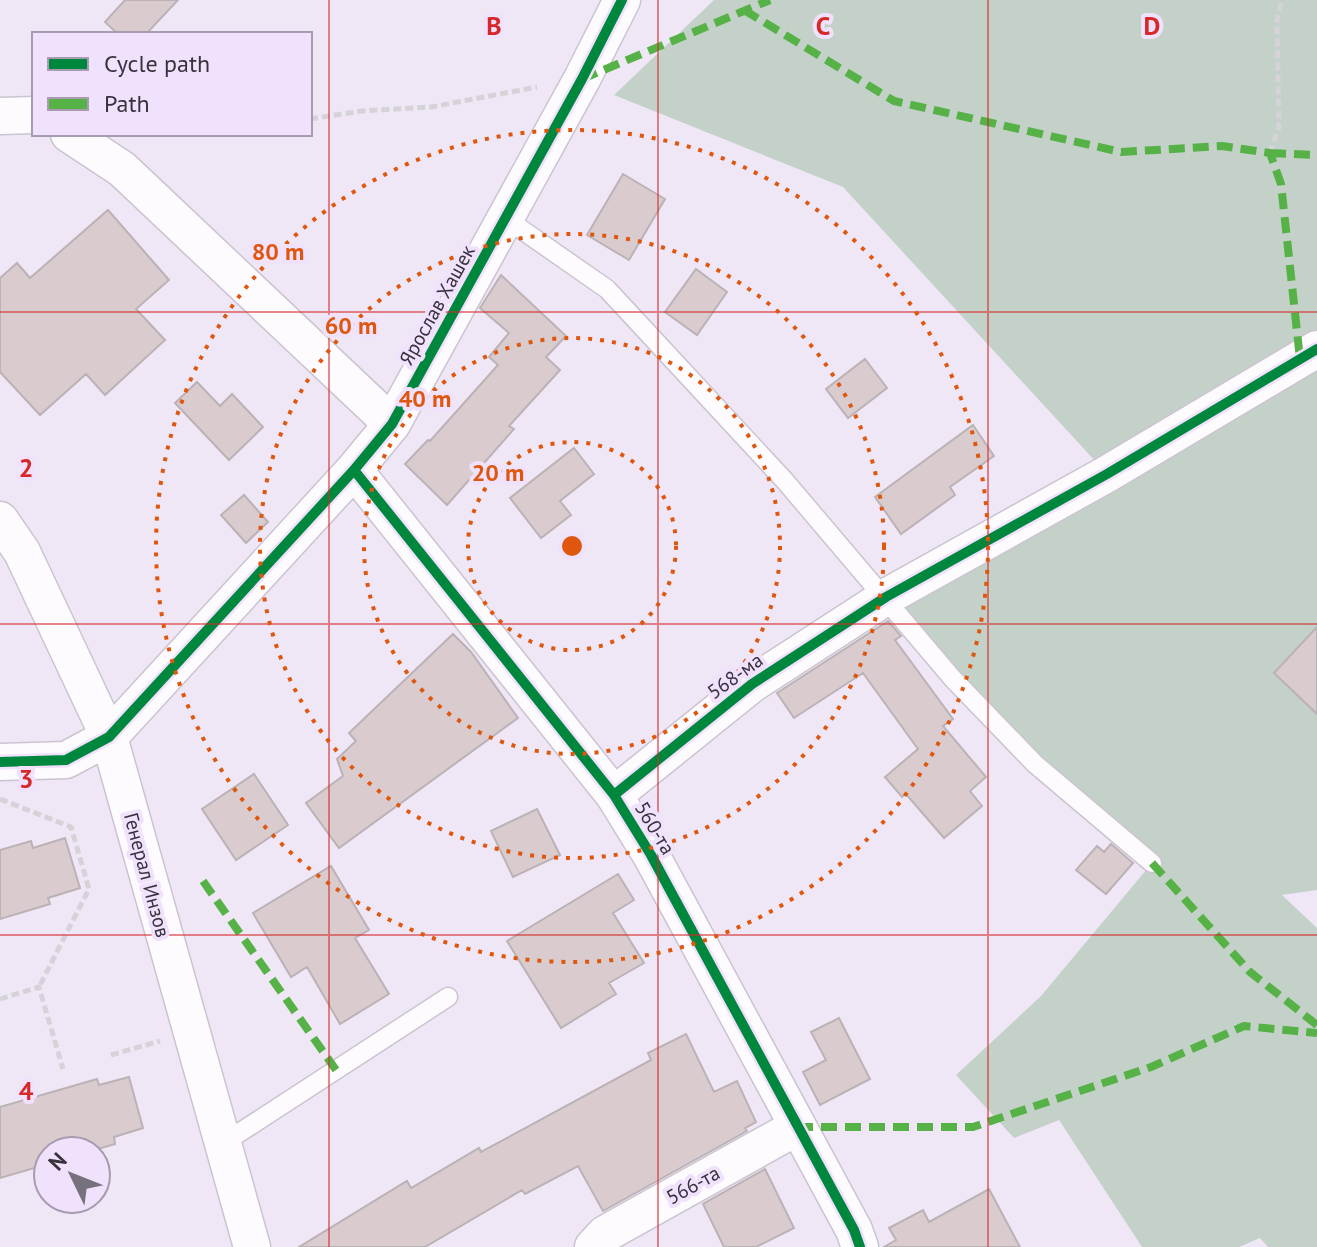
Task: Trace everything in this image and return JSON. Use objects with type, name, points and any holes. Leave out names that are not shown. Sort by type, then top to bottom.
[{"type":"street","name":"Ярослав Хашек","points":[[0,762],[66,760],[109,737],[354,470],[392,424],[582,79],[622,0]]},
{"type":"street","points":[[0,116],[32,115]]},
{"type":"street","points":[[72,136],[122,169],[392,424]]},
{"type":"street","name":"568-ма","points":[[614,795],[752,684],[886,597],[1107,474],[1317,349]]},
{"type":"street","name":"560-та","points":[[354,470],[614,795],[651,855],[854,1230],[860,1247]]},
{"type":"street","name":"Генерал Инзов","points":[[0,520],[22,552],[43,593],[109,737],[252,1247]]},
{"type":"street","name":"566-та","points":[[593,1247],[605,1234],[797,1127]]},
{"type":"lane","points":[[505,218],[607,289],[785,481],[953,679],[1035,764],[1152,863]]},
{"type":"lane","points":[[222,1144],[448,997]]},
{"type":"path","points":[[1270,153],[1279,127],[1277,20],[1282,0]]},
{"type":"path","points":[[312,119],[361,111],[431,107],[582,79]]},
{"type":"path","points":[[0,799],[71,827],[89,889],[39,987],[63,1069]]},
{"type":"path","points":[[0,999],[39,987]]},
{"type":"path","points":[[111,1055],[190,1032]]},
{"type":"shaded area","points":[[714,0],[1317,0],[1317,890],[1282,895],[1317,928],[1317,1247],[1268,1247],[1260,1238],[1239,1247],[1142,1247],[1059,1120],[1014,1138],[956,1075],[1041,996],[1152,863],[1035,764],[886,597],[1120,488],[843,187],[614,95]]},
{"type":"building","points":[[125,0],[178,0],[148,32],[116,32],[105,22]]},
{"type":"building","points":[[623,174],[665,199],[629,260],[587,235]]},
{"type":"building","points":[[108,210],[169,280],[136,309],[165,340],[105,395],[86,374],[40,415],[0,372],[0,278],[17,263],[30,278]]},
{"type":"building","points":[[696,269],[727,292],[697,335],[665,312]]},
{"type":"building","points":[[501,275],[566,336],[546,357],[560,370],[509,426],[514,429],[447,505],[405,464],[430,441],[498,365],[489,357],[509,333],[480,308]]},
{"type":"building","points":[[865,359],[887,388],[848,418],[826,389]]},
{"type":"building","points":[[197,382],[220,406],[232,394],[263,427],[229,460],[175,403]]},
{"type":"building","points":[[973,425],[994,456],[950,487],[955,495],[901,534],[875,497]]},
{"type":"building","points":[[574,448],[594,474],[560,501],[571,515],[541,538],[510,498]]},
{"type":"building","points":[[244,495],[268,522],[246,543],[221,515]]},
{"type":"building","points":[[888,621],[901,636],[895,640],[953,719],[943,726],[986,777],[970,791],[982,806],[944,838],[906,794],[902,797],[885,777],[918,749],[863,673],[794,718],[777,693]]},
{"type":"building","points":[[1317,627],[1317,714],[1274,673]]},
{"type":"building","points":[[453,634],[471,652],[518,718],[339,848],[306,803],[343,776],[337,759],[356,741],[349,733]]},
{"type":"building","points":[[254,774],[288,825],[236,860],[202,809]]},
{"type":"building","points":[[537,809],[560,855],[513,877],[491,831]]},
{"type":"building","points":[[65,838],[80,888],[48,898],[50,904],[0,919],[0,850],[31,841],[33,848]]},
{"type":"building","points":[[1111,844],[1133,863],[1106,894],[1076,870],[1097,846],[1104,852]]},
{"type":"building","points":[[331,866],[369,930],[355,938],[389,994],[340,1024],[307,967],[291,977],[253,913]]},
{"type":"building","points":[[618,874],[634,900],[613,913],[644,963],[609,983],[616,994],[561,1028],[507,941]]},
{"type":"building","points":[[839,1018],[870,1079],[820,1105],[803,1072],[826,1060],[811,1032]]},
{"type":"building","points":[[686,1034],[714,1092],[737,1081],[756,1122],[745,1128],[747,1131],[603,1211],[578,1166],[525,1194],[522,1190],[425,1247],[299,1247],[407,1181],[411,1188],[479,1148],[481,1152],[651,1060],[648,1053]]},
{"type":"building","points":[[129,1077],[143,1128],[114,1137],[115,1144],[112,1145],[112,1135],[32,1135],[32,1169],[0,1178],[0,1107],[97,1079],[99,1085]]},
{"type":"building","points":[[765,1169],[794,1228],[756,1247],[724,1247],[703,1204]]},
{"type":"building","points":[[989,1189],[1020,1247],[884,1247],[896,1240],[889,1228],[923,1210],[929,1222]]},
{"type":"marked path","points":[[582,79],[770,0]]},
{"type":"marked path","points":[[744,10],[894,101],[1121,152],[1222,146],[1270,153],[1281,184],[1300,359]]},
{"type":"marked path","points":[[1270,153],[1317,155]]},
{"type":"marked path","points":[[1152,863],[1250,972],[1317,1025]]},
{"type":"marked path","points":[[203,881],[336,1070]]},
{"type":"marked path","points":[[797,1127],[973,1127],[1151,1067],[1244,1026],[1317,1033]]},
{"type":"cycle path","points":[[0,762],[66,760],[109,737],[354,470],[392,424],[582,79],[622,0]]},
{"type":"cycle path","points":[[614,795],[752,684],[886,597],[1107,474],[1317,349]]},
{"type":"cycle path","points":[[354,470],[614,795],[651,855],[854,1230],[860,1247]]}]
